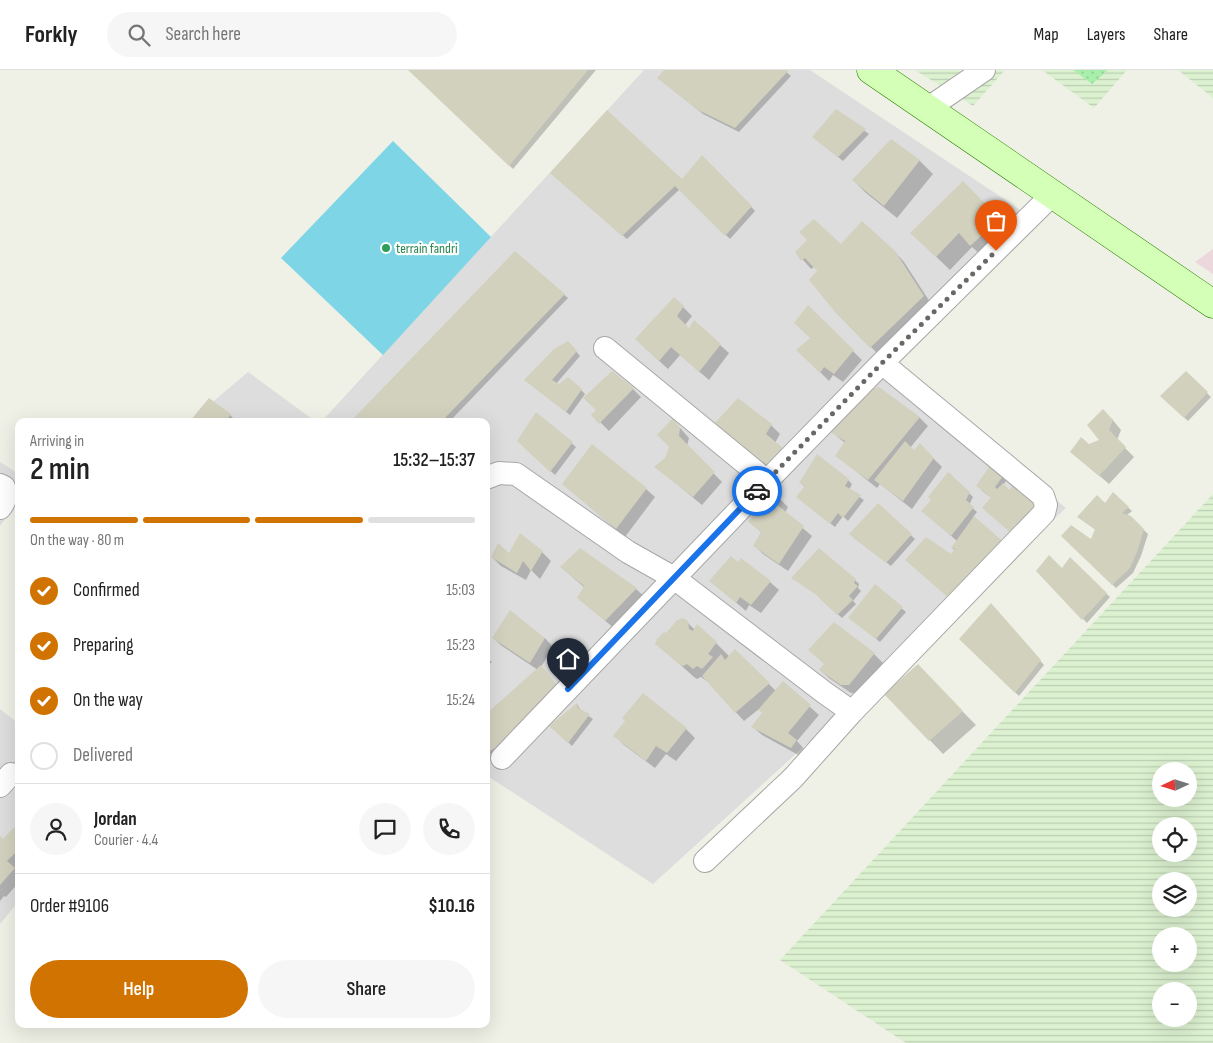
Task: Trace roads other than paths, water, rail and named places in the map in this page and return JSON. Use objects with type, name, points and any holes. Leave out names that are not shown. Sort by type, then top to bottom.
[{"type":"main road","points":[[871,70],[1213,304]]},
{"type":"street","points":[[927,109],[984,70]]},
{"type":"street","points":[[502,758],[882,363],[1052,195]]},
{"type":"street","points":[[605,348],[767,481]]},
{"type":"street","points":[[706,860],[793,778],[852,712],[1044,513],[1046,505],[1043,496],[882,363]]},
{"type":"street","points":[[490,476],[498,473],[516,474],[628,552],[674,578],[852,712]]},
{"type":"street","points":[[0,485],[4,487],[6,496],[0,508]]},
{"type":"place","name":"terrain fandri","points":[[386,248]]}]
